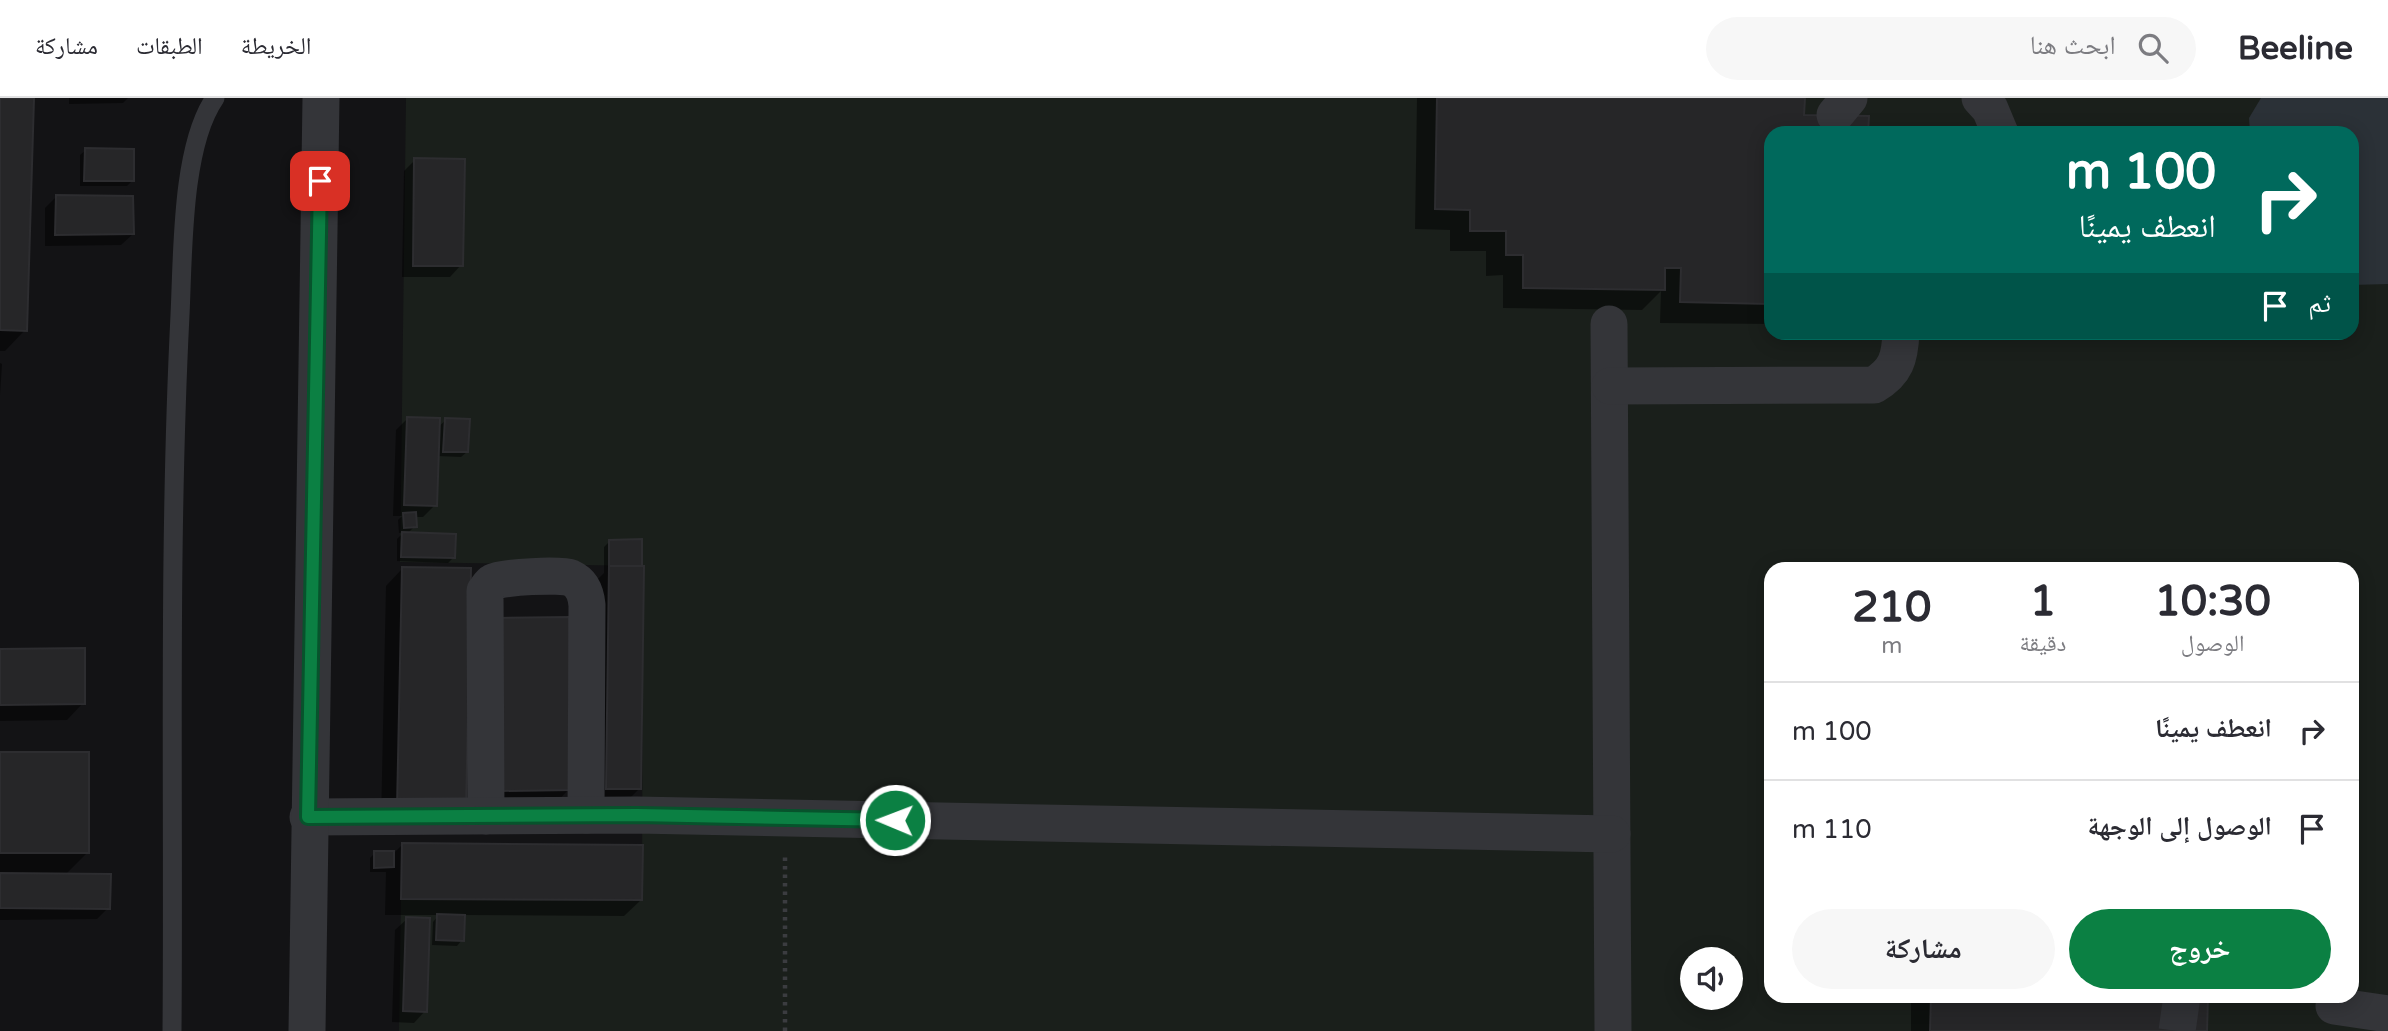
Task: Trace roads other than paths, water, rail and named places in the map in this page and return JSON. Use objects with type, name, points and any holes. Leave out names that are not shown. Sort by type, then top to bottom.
[{"type":"street","points":[[307,1031],[308,817],[321,98]]},
{"type":"street","points":[[1980,98],[1990,109],[1997,126]]},
{"type":"street","points":[[1609,324],[1613,1031]]},
{"type":"street","points":[[1610,386],[1874,385],[1889,376],[1898,362],[1900,340]]},
{"type":"street","points":[[486,816],[485,590],[493,582],[503,580],[558,576],[570,578],[580,584],[587,605],[586,816]]},
{"type":"street","points":[[308,817],[785,818],[1612,834]]},
{"type":"street","points":[[2332,1011],[2388,1014]]},
{"type":"lane","points":[[172,1031],[172,561],[175,407],[192,160],[203,115],[215,98]]},
{"type":"tunnel","points":[[2177,1031],[2181,1003]]}]
